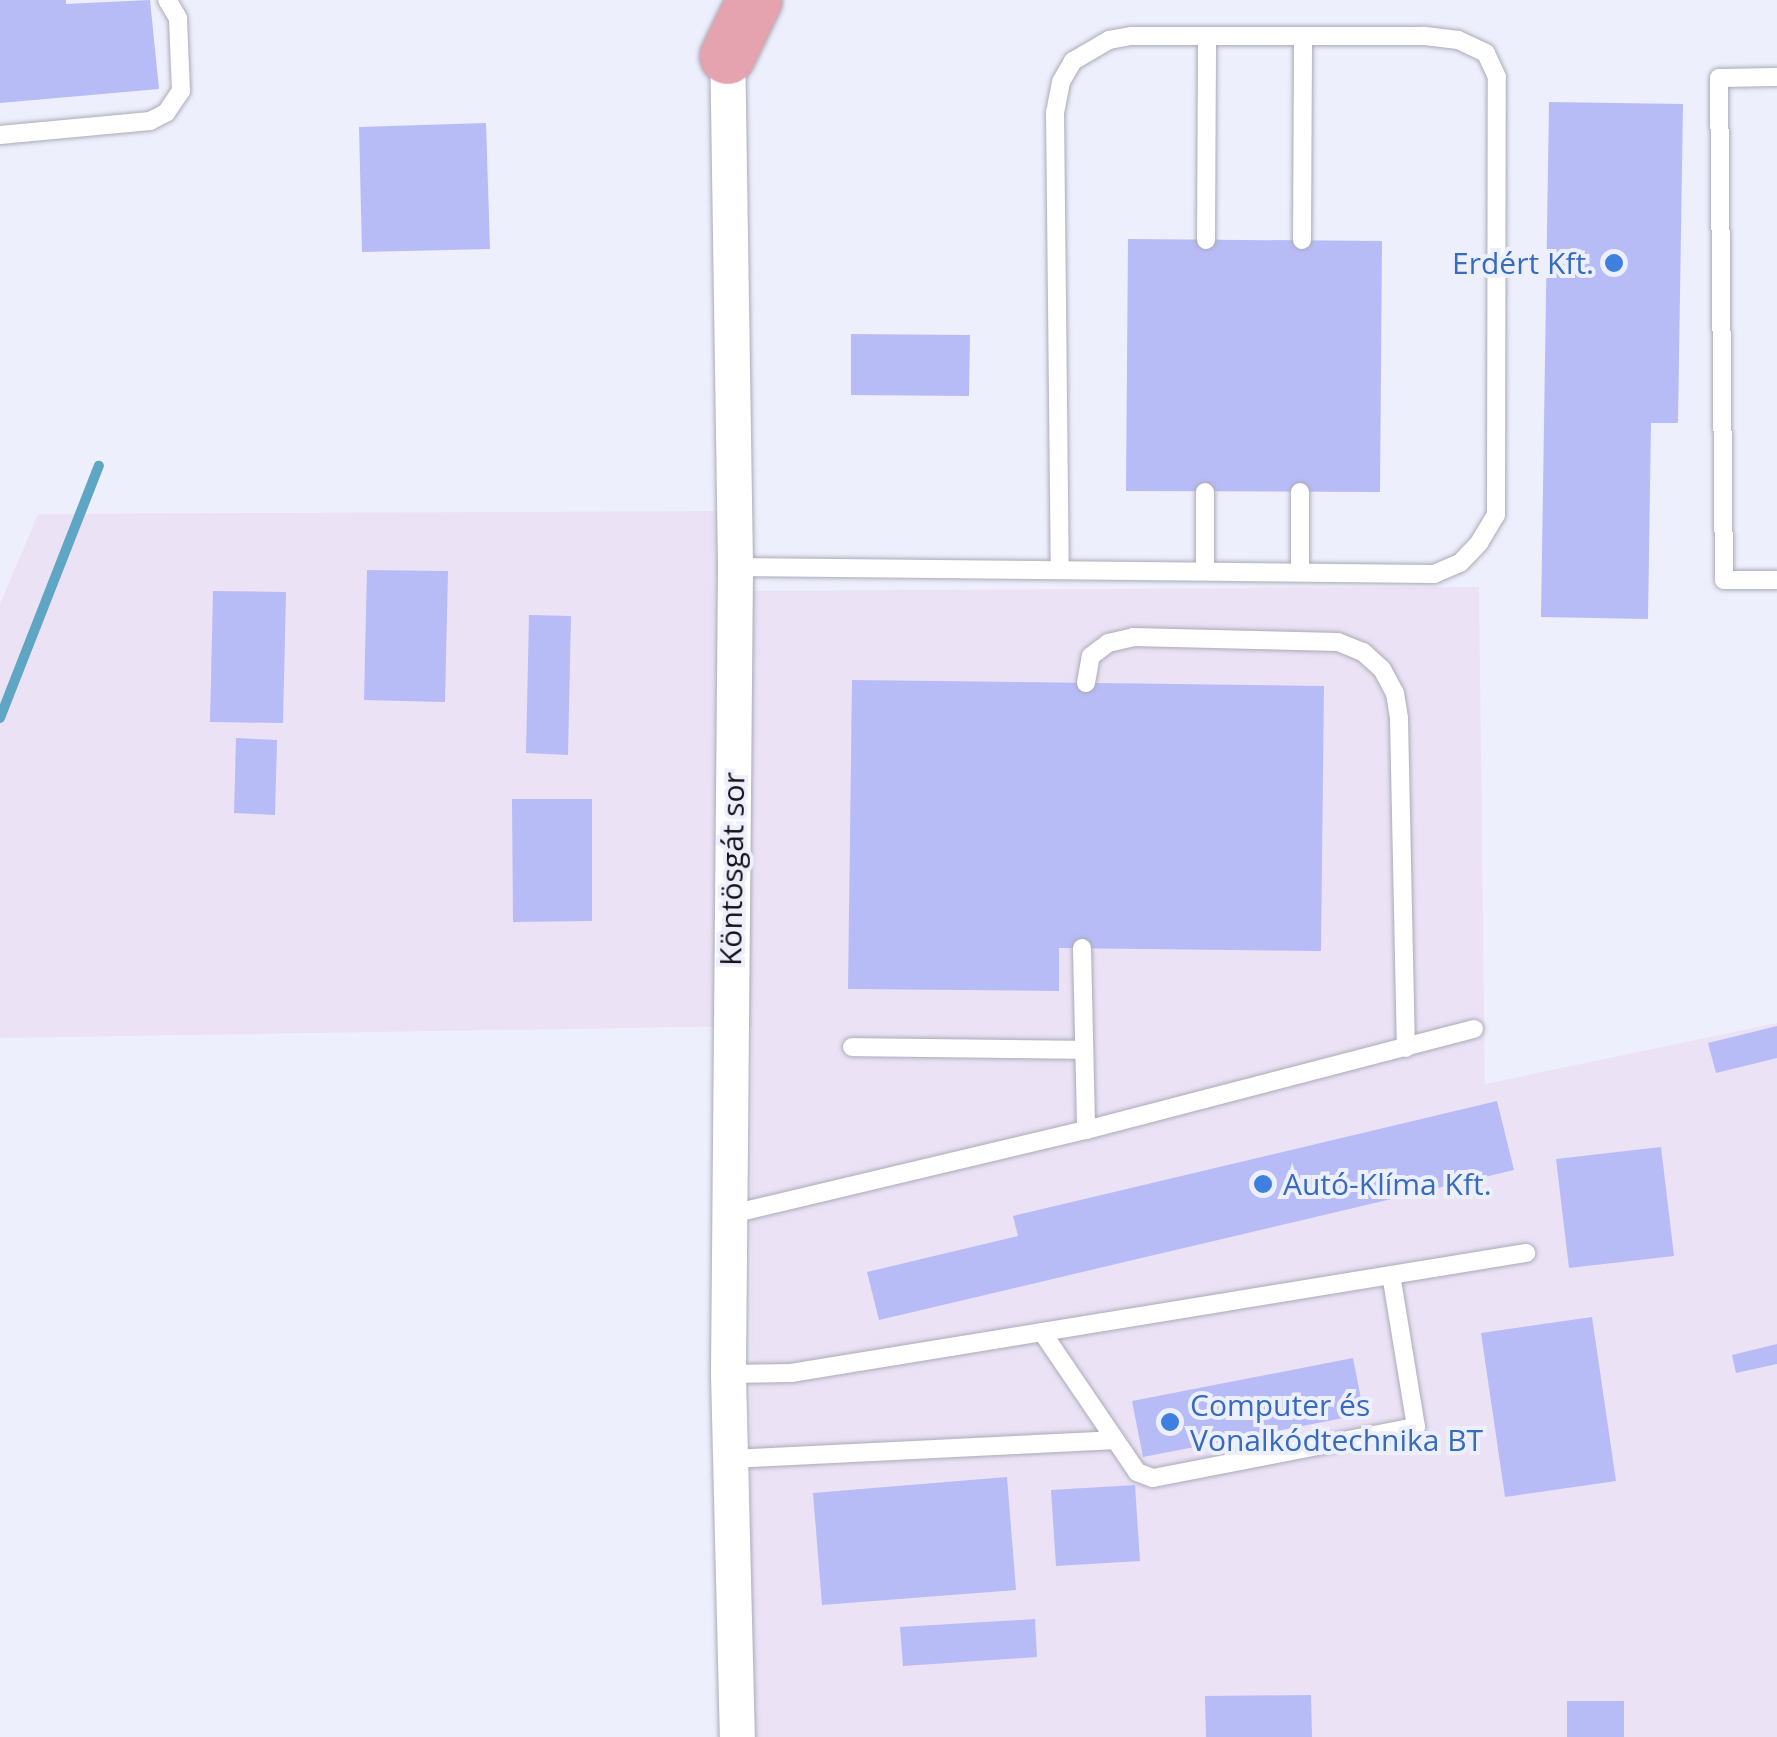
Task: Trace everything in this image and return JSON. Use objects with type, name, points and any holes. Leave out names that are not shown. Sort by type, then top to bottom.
[{"type":"main road","points":[[727,56],[754,0]]},
{"type":"street","name":"Köntösgát sor","points":[[726,0],[736,567],[728,1374],[737,1737]]},
{"type":"lane","points":[[0,135],[150,121],[166,114],[182,90],[178,18],[167,0]]},
{"type":"lane","points":[[1206,36],[1206,240]]},
{"type":"lane","points":[[736,567],[1434,574],[1460,563],[1479,544],[1496,515],[1497,76],[1486,53],[1458,40],[1206,36],[1108,40],[1073,61],[1062,82],[1056,112],[1060,568]]},
{"type":"lane","points":[[1302,240],[1303,36]]},
{"type":"lane","points":[[1777,77],[1719,78],[1724,580],[1777,580]]},
{"type":"lane","points":[[1205,492],[1205,570]]},
{"type":"lane","points":[[1300,492],[1300,572]]},
{"type":"lane","points":[[1086,683],[1091,656],[1108,643],[1133,637],[1338,642],[1364,652],[1382,670],[1395,693],[1400,719],[1406,1048]]},
{"type":"lane","points":[[1082,948],[1086,1130]]},
{"type":"lane","points":[[728,1215],[1086,1130],[1474,1030]]},
{"type":"lane","points":[[852,1047],[1084,1050]]},
{"type":"lane","points":[[728,1374],[791,1373],[1526,1254]]},
{"type":"lane","points":[[1042,1332],[1136,1472],[1153,1478],[1416,1428],[1392,1276]]},
{"type":"lane","points":[[730,1459],[1114,1440]]},
{"type":"shaded area","points":[[726,511],[727,591],[1479,587],[1485,1084],[1777,1023],[1777,1737],[750,1737],[752,1026],[0,1038],[0,604],[38,514]]},
{"type":"building","points":[[0,0],[66,0],[66,4],[150,0],[159,89],[0,103]]},
{"type":"building","name":"Erdért Kft.","points":[[1549,102],[1683,104],[1678,423],[1651,423],[1648,619],[1541,617]]},
{"type":"building","points":[[486,123],[490,249],[362,252],[359,127]]},
{"type":"building","points":[[1128,239],[1382,241],[1380,492],[1126,491]]},
{"type":"building","points":[[851,334],[970,335],[969,396],[851,395]]},
{"type":"building","points":[[367,570],[448,571],[445,702],[364,700]]},
{"type":"building","points":[[213,591],[286,592],[283,723],[210,722]]},
{"type":"building","points":[[529,615],[571,616],[568,755],[526,753]]},
{"type":"building","points":[[852,680],[1324,686],[1321,951],[1059,948],[1059,991],[848,989]]},
{"type":"building","points":[[236,738],[277,740],[275,815],[234,813]]},
{"type":"building","points":[[512,799],[592,799],[592,921],[513,922]]},
{"type":"building","points":[[1777,1026],[1777,1058],[1716,1073],[1708,1043]]},
{"type":"building","points":[[1497,1101],[1514,1170],[879,1320],[867,1272],[1018,1236],[1013,1216]]},
{"type":"building","points":[[1661,1147],[1674,1256],[1569,1268],[1556,1159]]},
{"type":"building","points":[[1592,1317],[1616,1481],[1505,1497],[1481,1333]]},
{"type":"building","points":[[1777,1344],[1777,1364],[1736,1373],[1732,1355]]},
{"type":"building","points":[[1353,1358],[1364,1414],[1143,1457],[1132,1401]]},
{"type":"building","points":[[1007,1477],[1016,1590],[822,1605],[813,1493]]},
{"type":"building","points":[[1135,1485],[1140,1561],[1056,1566],[1051,1490]]},
{"type":"building","points":[[1035,1619],[1037,1657],[903,1666],[900,1627]]},
{"type":"building","points":[[1311,1695],[1312,1737],[1206,1737],[1205,1696]]},
{"type":"building","points":[[1567,1701],[1624,1701],[1624,1737],[1567,1737]]},
{"type":"waterway","points":[[0,718],[99,466]]},
{"type":"place","name":"Erdért Kft.","points":[[1614,263]]},
{"type":"place","name":"Autó-Klíma Kft.","points":[[1263,1184]]},
{"type":"place","name":"Computer és Vonalkódtechnika BT","points":[[1170,1422]]}]
